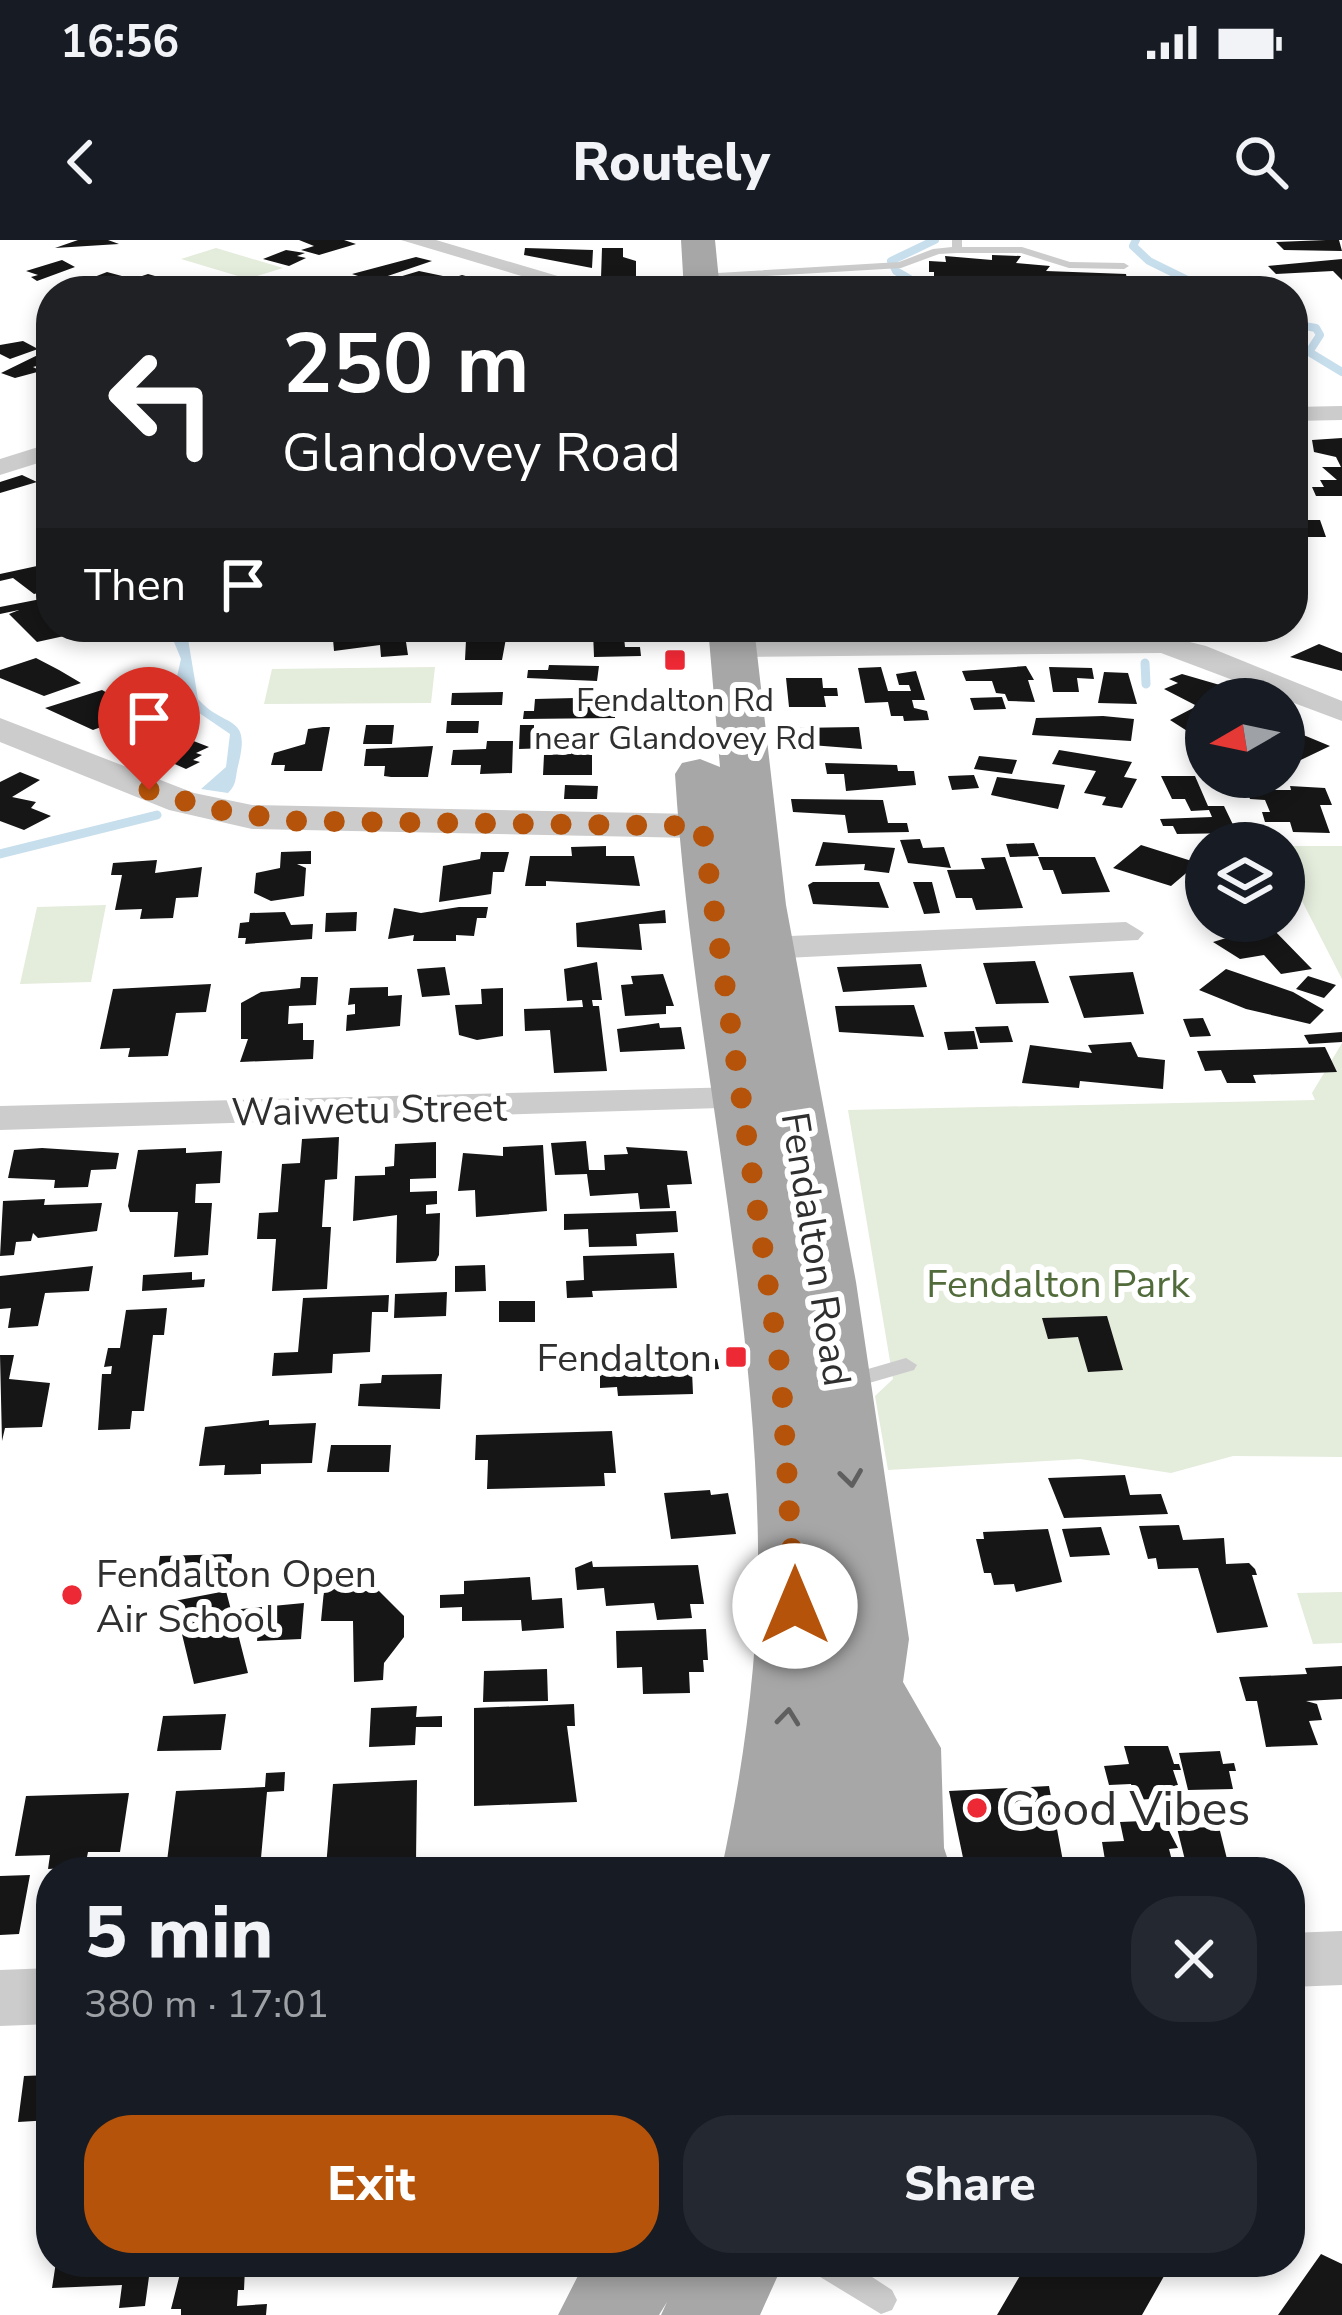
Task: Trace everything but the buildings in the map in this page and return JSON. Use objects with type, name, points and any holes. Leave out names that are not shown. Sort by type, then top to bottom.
[{"type":"main road","points":[[670,240],[687,276]]},
{"type":"main road","points":[[693,276],[698,240]]},
{"type":"main road","name":"Fendalton Road","points":[[719,642],[725,826],[748,936],[778,1013],[838,1384],[870,1639],[900,1726],[782,1857]]},
{"type":"main road","name":"Fendalton Road","points":[[748,936],[739,1099],[781,1374],[795,1541],[793,1672],[777,1857]]},
{"type":"main road","points":[[739,1099],[764,1094],[759,1038],[778,1013]]},
{"type":"main road","points":[[900,1726],[905,1857]]},
{"type":"main road","points":[[592,2315],[596,2277]]},
{"type":"main road","points":[[607,2315],[629,2277]]},
{"type":"main road","points":[[710,2315],[729,2277]]},
{"type":"street","points":[[412,240],[543,276]]},
{"type":"street","points":[[1308,414],[1342,413]]},
{"type":"street","points":[[0,467],[36,456]]},
{"type":"street","points":[[1073,642],[1161,644],[1196,652],[1342,712]]},
{"type":"street","points":[[0,729],[183,802],[252,817],[725,826]]},
{"type":"street","points":[[748,936],[1126,933]]},
{"type":"street","name":"Waiwetu Street","points":[[0,1118],[739,1099]]},
{"type":"street","points":[[1305,1959],[1342,1958]]},
{"type":"street","points":[[0,1998],[36,1997]]},
{"type":"lane","points":[[793,276],[894,266],[957,245],[1022,250],[1069,265],[1124,266]]},
{"type":"lane","points":[[838,1384],[906,1365]]},
{"type":"lane","points":[[846,2277],[881,2300]]},
{"type":"green space","points":[[216,248],[283,268],[238,276],[181,259]]},
{"type":"green space","points":[[435,667],[431,703],[264,704],[272,669]]},
{"type":"green space","points":[[1305,846],[1342,846],[1342,979],[1305,907]]},
{"type":"green space","points":[[106,905],[91,982],[20,984],[37,907]]},
{"type":"green space","name":"Fendalton Park","points":[[1342,1043],[1342,1457],[1233,1456],[1171,1473],[1080,1459],[888,1470],[875,1396],[893,1379],[848,1110],[1315,1100],[1312,1093]]},
{"type":"green space","points":[[1342,1592],[1342,1643],[1313,1644],[1297,1593]]},
{"type":"water","points":[[174,642],[188,642],[198,699],[239,729],[241,749],[228,793],[201,789],[226,767],[230,734],[186,704],[176,681],[181,659]]},
{"type":"waterway","points":[[904,276],[891,261],[935,240]]},
{"type":"waterway","points":[[1136,240],[1133,246],[1149,261],[1180,276]]},
{"type":"waterway","points":[[1308,327],[1320,335],[1309,352],[1342,372]]},
{"type":"waterway","points":[[1145,663],[1146,684]]},
{"type":"waterway","points":[[0,854],[157,815]]},
{"type":"place","name":"Fendalton Rd near Glandovey Rd","points":[[675,660]]},
{"type":"place","name":"Fendalton","points":[[736,1357]]},
{"type":"place","name":"Fendalton Open Air School","points":[[72,1595]]},
{"type":"place","name":"Good Vibes","points":[[977,1808]]},
{"type":"route","points":[[149,790],[211,809],[293,821],[702,826],[781,1374],[795,1541],[795,1606]]}]
